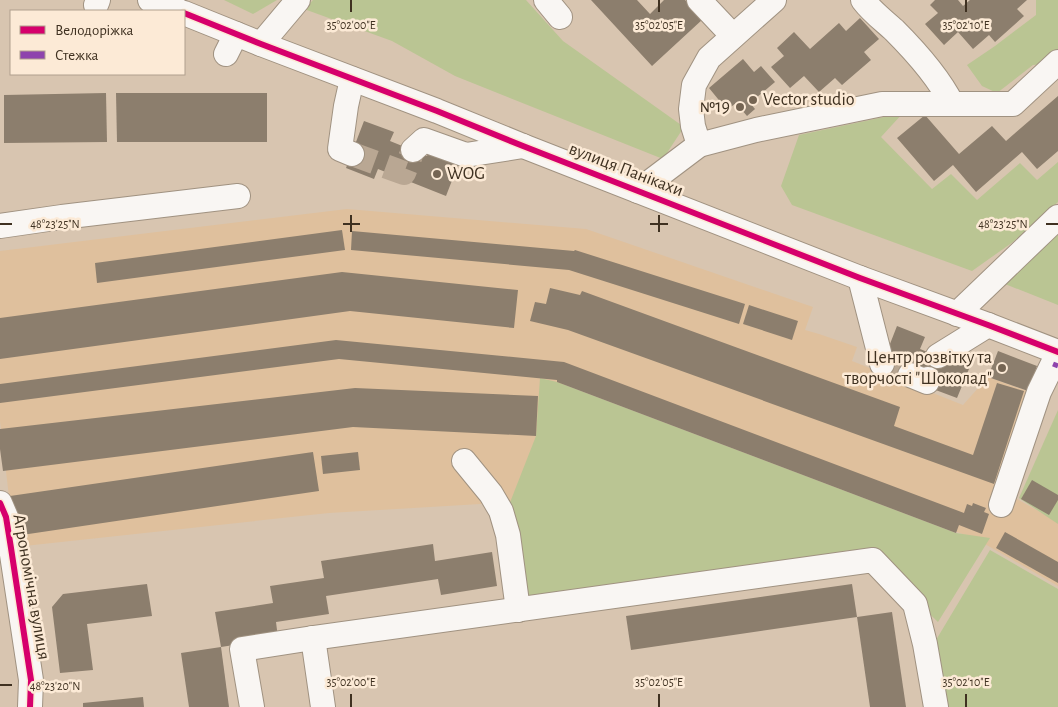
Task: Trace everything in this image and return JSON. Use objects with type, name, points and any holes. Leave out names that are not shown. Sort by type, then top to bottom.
[{"type":"street","points":[[150,0],[175,10]]},
{"type":"street","points":[[261,44],[298,0]]},
{"type":"street","points":[[699,0],[733,36]]},
{"type":"street","points":[[698,145],[690,109],[694,85],[709,58],[774,0]]},
{"type":"street","points":[[863,0],[915,54],[945,90],[952,104]]},
{"type":"street","name":"вулиця Панікахи","points":[[185,14],[231,44],[261,44],[437,111],[860,278],[1058,353]]},
{"type":"street","points":[[638,191],[698,145],[756,130],[882,104],[1013,104],[1058,62]]},
{"type":"street","points":[[352,79],[340,150],[352,154]]},
{"type":"street","points":[[413,150],[424,140],[466,155],[523,146]]},
{"type":"street","points":[[0,226],[238,196]]},
{"type":"street","points":[[957,314],[1058,217]]},
{"type":"street","points":[[860,278],[882,364]]},
{"type":"street","points":[[938,356],[988,325]]},
{"type":"street","points":[[1000,505],[1039,392],[1058,353]]},
{"type":"street","points":[[464,461],[491,494],[501,511],[508,535],[518,610]]},
{"type":"street","name":"Агрономічна вулиця","points":[[2,513],[31,680],[30,707]]},
{"type":"street","points":[[252,707],[242,649],[873,560],[915,604],[925,644],[936,707]]},
{"type":"street","points":[[313,638],[322,707]]},
{"type":"shaded area","points":[[347,209],[586,229],[813,307],[805,330],[857,347],[852,361],[963,405],[988,377],[1044,397],[1015,498],[1058,522],[1058,586],[978,540],[564,381],[548,500],[329,513],[15,547],[0,421],[0,251]]},
{"type":"green space","points":[[224,0],[277,0],[253,14]]},
{"type":"green space","points":[[313,0],[526,0],[563,41],[684,127],[663,159],[455,76],[392,41],[304,9]]},
{"type":"green space","points":[[1036,0],[1058,0],[1058,63],[1033,65],[997,93],[982,86],[967,65],[1036,15]]},
{"type":"green space","points":[[903,113],[881,137],[932,189],[951,174],[977,200],[1020,163],[1037,180],[1058,162],[1058,202],[1013,242],[972,271],[792,205],[781,186],[799,135]]},
{"type":"green space","points":[[1058,227],[1058,305],[1000,282]]},
{"type":"green space","points":[[540,378],[557,382],[956,533],[990,538],[938,622],[873,560],[851,550],[522,605],[507,510],[536,436]]},
{"type":"green space","points":[[1058,410],[1058,524],[1019,498]]},
{"type":"green space","points":[[990,550],[1058,589],[1058,707],[945,707],[933,645]]},
{"type":"building","points":[[591,0],[637,0],[650,14],[664,0],[685,0],[703,19],[652,66]]},
{"type":"building","points":[[935,0],[958,0],[963,6],[970,0],[1027,0],[1017,9],[1024,16],[995,42],[989,35],[973,49],[958,32],[944,45],[925,24],[938,13],[930,5]]},
{"type":"building","points":[[860,18],[879,39],[864,52],[871,60],[842,85],[835,78],[819,92],[804,76],[790,88],[771,67],[784,56],[777,48],[794,32],[810,49],[839,23],[846,31]]},
{"type":"building","points":[[743,59],[754,72],[761,66],[775,82],[750,103],[755,109],[747,116],[736,103],[727,110],[709,88]]},
{"type":"building","points":[[106,93],[107,142],[4,143],[4,95]]},
{"type":"building","points":[[116,93],[267,93],[267,142],[117,142]]},
{"type":"building","points":[[1058,96],[1058,151],[1037,169],[1022,152],[976,192],[953,165],[934,181],[897,138],[925,115],[959,154],[992,126],[1006,141]]},
{"type":"building","points":[[364,121],[394,132],[390,141],[427,156],[428,154],[458,165],[446,196],[378,169],[374,179],[346,168]]},
{"type":"building","points":[[342,230],[345,250],[97,283],[95,263]]},
{"type":"building","points":[[352,231],[575,250],[745,304],[739,324],[569,270],[351,250]]},
{"type":"building","points":[[342,272],[518,290],[514,328],[350,311],[0,359],[0,318]]},
{"type":"building","points":[[550,288],[580,295],[582,291],[900,407],[894,426],[973,455],[997,383],[1024,391],[994,484],[568,330],[530,321],[535,302],[546,304]]},
{"type":"building","points":[[749,305],[798,321],[792,340],[743,324]]},
{"type":"building","points":[[897,326],[925,337],[920,349],[945,359],[947,354],[971,364],[957,398],[879,372]]},
{"type":"building","points":[[336,340],[564,362],[964,513],[967,504],[972,506],[973,503],[986,508],[984,512],[989,514],[982,534],[959,525],[956,533],[557,382],[557,380],[339,359],[0,403],[0,384]]},
{"type":"building","points":[[998,351],[1037,366],[1028,391],[988,377]]},
{"type":"building","points":[[355,388],[538,396],[536,436],[353,427],[3,471],[0,429]]},
{"type":"building","points":[[313,452],[319,491],[15,536],[10,496]]},
{"type":"building","points":[[358,452],[360,470],[323,474],[321,456]]},
{"type":"building","points":[[1032,480],[1058,495],[1058,500],[1049,515],[1021,499]]},
{"type":"building","points":[[1005,532],[1058,562],[1058,583],[996,548]]},
{"type":"building","points":[[433,544],[435,561],[492,552],[497,586],[441,595],[438,579],[326,596],[329,614],[276,622],[278,638],[221,647],[215,612],[273,603],[270,586],[324,578],[321,561]]},
{"type":"building","points":[[147,584],[152,616],[87,624],[93,670],[60,673],[52,607],[63,594]]},
{"type":"building","points":[[852,584],[857,617],[631,650],[626,616]]},
{"type":"building","points":[[892,612],[906,707],[870,707],[857,617]]},
{"type":"building","points":[[221,647],[229,707],[189,707],[181,653]]},
{"type":"building","points":[[143,697],[144,707],[83,707],[83,703]]},
{"type":"tunnel","points":[[352,154],[404,173],[413,150]]},
{"type":"tunnel","points":[[882,364],[910,375]]},
{"type":"marked path","points":[[1053,364],[1058,366]]},
{"type":"cycle path","points":[[185,13],[860,278],[1058,352]]},
{"type":"cycle path","points":[[0,503],[6,517],[31,680],[30,707]]},
{"type":"place","name":"Vector studio","points":[[753,100]]},
{"type":"place","name":"№19","points":[[740,107]]},
{"type":"place","name":"WOG","points":[[437,174]]},
{"type":"place","name":"Центр розвітку та творчості \"Шоколад\"","points":[[1002,368]]}]
